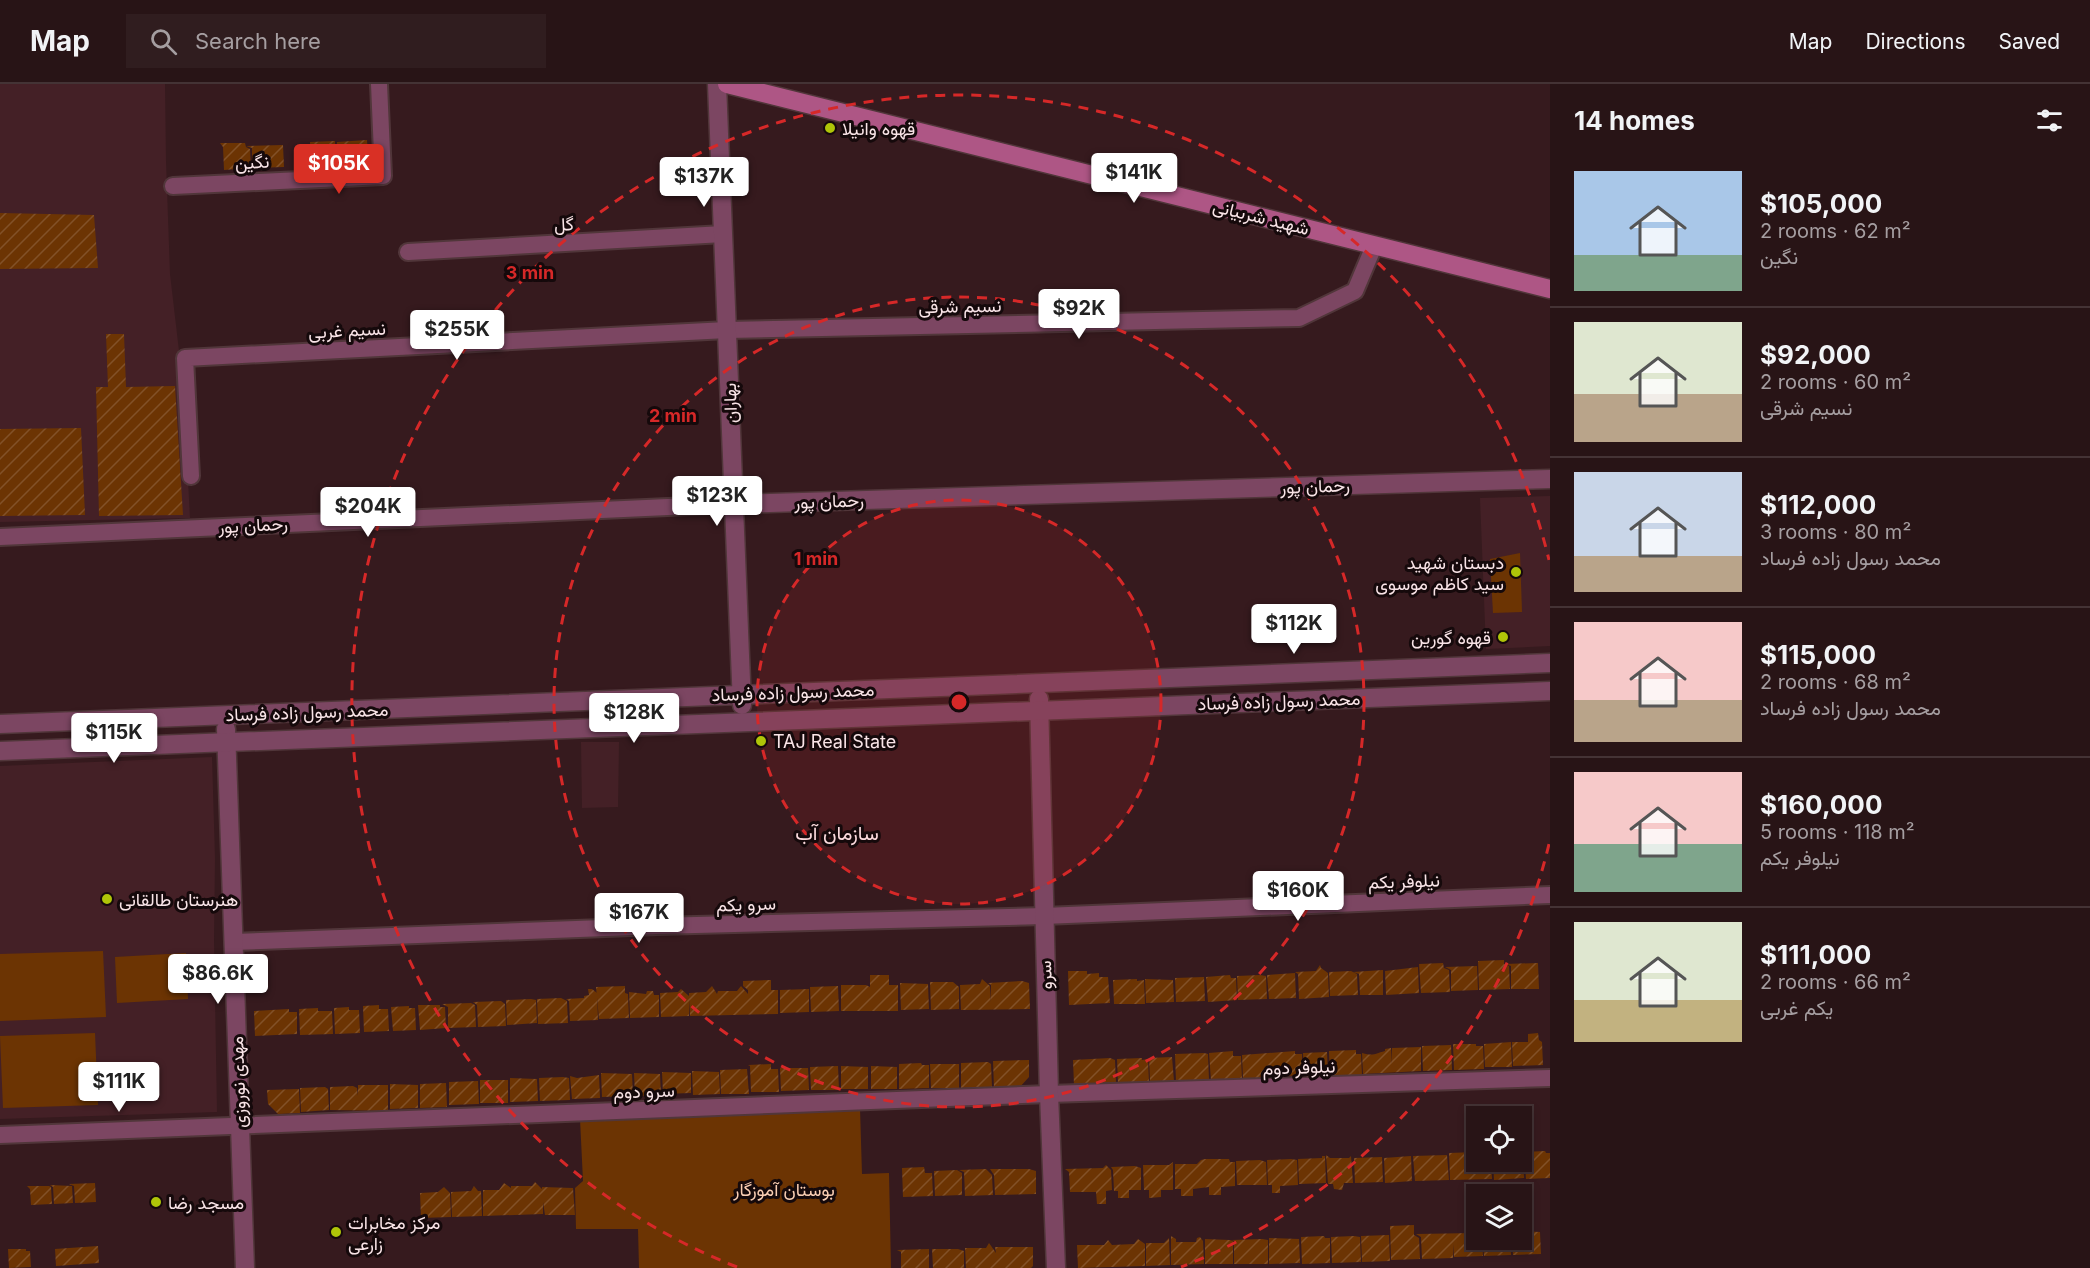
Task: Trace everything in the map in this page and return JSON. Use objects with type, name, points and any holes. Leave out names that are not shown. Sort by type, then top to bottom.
[{"type":"main road","name":"شهید شربیانی","points":[[727,84],[1550,289]]},
{"type":"street","name":"نگین","points":[[173,186],[383,176],[379,84]]},
{"type":"street","name":"بهاران","points":[[717,84],[743,722]]},
{"type":"street","name":"گل","points":[[408,252],[723,234]]},
{"type":"street","name":"نسیم شرقی","points":[[727,330],[1299,318],[1355,291],[1374,246]]},
{"type":"street","name":"نسیم غربی","points":[[191,476],[185,358],[727,330]]},
{"type":"street","name":"رحمان پور","points":[[0,537],[734,504],[1550,479]]},
{"type":"street","name":"محمد رسول زاده فرساد","points":[[0,724],[1550,663]]},
{"type":"street","points":[[1381,670],[1384,697]]},
{"type":"street","name":"سرو","points":[[1039,682],[1049,1094],[1056,1268]]},
{"type":"street","name":"محمد رسول زاده فرساد","points":[[0,751],[1550,691]]},
{"type":"street","points":[[510,704],[511,731]]},
{"type":"street","name":"مهدی نوروزی","points":[[225,716],[245,1268]]},
{"type":"street","name":"نیلوفر یکم","points":[[1044,916],[1550,895]]},
{"type":"street","name":"سرو یکم","points":[[233,942],[657,926],[1044,916]]},
{"type":"street","name":"نیلوفر دوم","points":[[1049,1094],[1550,1078]]},
{"type":"street","name":"سرو دوم","points":[[0,1135],[1049,1094]]},
{"type":"shaded area","points":[[0,84],[165,84],[170,274],[183,385],[190,518],[0,522]]},
{"type":"shaded area","name":"دبستان شهید سید کاظم موسوی","points":[[1550,496],[1550,646],[1486,649],[1480,498]]},
{"type":"shaded area","points":[[581,742],[619,742],[618,807],[582,808]]},
{"type":"shaded area","name":"هنرستان طالقانی","points":[[212,757],[217,1112],[0,1119],[0,766]]},
{"type":"green space","points":[[367,140],[368,158],[363,163],[337,164],[337,142]]},
{"type":"green space","points":[[335,141],[335,166],[311,167],[310,142]]},
{"type":"green space","points":[[220,143],[245,143],[250,149],[251,168],[224,170],[223,147]]},
{"type":"green space","points":[[283,145],[284,167],[252,168],[252,148],[246,146]]},
{"type":"green space","points":[[0,213],[94,215],[98,268],[0,269]]},
{"type":"green space","points":[[106,334],[124,334],[126,387],[175,386],[183,515],[99,516],[96,387],[108,387]]},
{"type":"green space","points":[[81,428],[85,515],[0,516],[0,429]]},
{"type":"green space","points":[[1520,553],[1522,612],[1493,613],[1490,559]]},
{"type":"green space","points":[[103,951],[106,1017],[0,1021],[0,954]]},
{"type":"green space","points":[[186,953],[188,999],[117,1003],[115,957]]},
{"type":"green space","points":[[1504,960],[1504,964],[1509,966],[1510,989],[1479,990],[1478,961]]},
{"type":"green space","points":[[1443,963],[1444,968],[1449,970],[1450,992],[1421,993],[1419,964]]},
{"type":"green space","points":[[1538,963],[1539,989],[1511,989],[1511,966],[1505,964]]},
{"type":"green space","points":[[1320,965],[1328,973],[1329,997],[1299,999],[1298,974],[1295,972],[1316,971]]},
{"type":"green space","points":[[1477,966],[1478,990],[1451,991],[1451,970],[1445,967]]},
{"type":"green space","points":[[1418,967],[1419,993],[1386,995],[1385,971]]},
{"type":"green space","points":[[1383,970],[1383,995],[1360,995],[1359,974],[1353,972]]},
{"type":"green space","points":[[1068,971],[1087,971],[1087,974],[1099,973],[1099,977],[1108,977],[1110,1003],[1069,1005]]},
{"type":"green space","points":[[1351,971],[1357,974],[1358,995],[1330,996],[1329,972]]},
{"type":"green space","points":[[1295,973],[1296,998],[1269,999],[1267,975]]},
{"type":"green space","points":[[870,975],[889,975],[889,985],[898,985],[898,1011],[841,1011],[841,985],[870,987]]},
{"type":"green space","points":[[1230,975],[1231,978],[1236,978],[1237,1000],[1208,1002],[1206,977]]},
{"type":"green space","points":[[1237,976],[1266,976],[1267,999],[1238,1000]]},
{"type":"green space","points":[[1204,977],[1205,1001],[1176,1002],[1175,978]]},
{"type":"green space","points":[[982,979],[990,986],[991,1002],[991,985],[988,983],[1022,981],[1029,983],[1030,1009],[961,1010],[960,985],[980,984]]},
{"type":"green space","points":[[1137,979],[1137,981],[1144,980],[1145,1004],[1114,1004],[1113,980]]},
{"type":"green space","points":[[1145,979],[1173,980],[1174,1002],[1146,1003]]},
{"type":"green space","points":[[771,980],[771,990],[778,990],[778,1014],[690,1016],[689,999],[689,1016],[661,1017],[660,993],[678,992],[681,989],[689,996],[689,993],[706,992],[712,986],[717,994],[718,991],[737,991],[741,986],[748,994],[743,981]]},
{"type":"green space","points":[[930,982],[953,982],[959,987],[959,1009],[931,1010]]},
{"type":"green space","points":[[900,983],[928,984],[929,1009],[901,1010]]},
{"type":"green space","points":[[625,986],[625,993],[628,994],[629,1018],[599,1019],[596,987]]},
{"type":"green space","points":[[838,986],[839,1011],[811,1012],[810,987]]},
{"type":"green space","points":[[588,989],[597,993],[598,1020],[570,1021],[569,1001],[566,999],[584,998],[589,995]]},
{"type":"green space","points":[[809,989],[809,1012],[780,1013],[780,990]]},
{"type":"green space","points":[[647,991],[653,991],[654,995],[659,995],[659,1017],[630,1018],[629,992],[646,994]]},
{"type":"green space","points":[[561,998],[567,1001],[568,1023],[538,1024],[537,999]]},
{"type":"green space","points":[[506,1000],[536,1000],[537,1023],[507,1025]]},
{"type":"green space","points":[[501,1001],[505,1004],[506,1026],[478,1027],[477,1005],[473,1002]]},
{"type":"green space","points":[[471,1003],[475,1005],[476,1027],[448,1028],[448,1007],[442,1004]]},
{"type":"green space","points":[[379,1005],[379,1009],[388,1009],[389,1031],[364,1032],[363,1006]]},
{"type":"green space","points":[[418,1005],[445,1007],[446,1028],[420,1030]]},
{"type":"green space","points":[[409,1006],[409,1008],[415,1008],[416,1030],[393,1031],[391,1007]]},
{"type":"green space","points":[[349,1007],[349,1010],[359,1010],[360,1033],[335,1034],[334,1008]]},
{"type":"green space","points":[[318,1008],[318,1011],[332,1011],[333,1034],[300,1035],[299,1009]]},
{"type":"green space","points":[[289,1009],[289,1012],[297,1012],[297,1034],[255,1036],[254,1011]]},
{"type":"green space","points":[[95,1033],[98,1105],[3,1108],[0,1036]]},
{"type":"green space","points":[[1538,1033],[1539,1040],[1542,1042],[1543,1065],[1513,1066],[1512,1042],[1528,1042],[1528,1034]]},
{"type":"green space","points":[[1511,1042],[1512,1067],[1485,1067],[1484,1044]]},
{"type":"green space","points":[[1453,1044],[1483,1046],[1484,1069],[1454,1070]]},
{"type":"green space","points":[[1451,1045],[1452,1070],[1423,1071],[1422,1046]]},
{"type":"green space","points":[[1421,1047],[1421,1071],[1363,1074],[1362,1053],[1374,1054],[1391,1048],[1392,1064],[1392,1048]]},
{"type":"green space","points":[[1356,1050],[1356,1054],[1361,1054],[1362,1075],[1330,1077],[1329,1051]]},
{"type":"green space","points":[[1233,1051],[1233,1056],[1241,1056],[1242,1079],[1211,1081],[1209,1053]]},
{"type":"green space","points":[[1295,1051],[1295,1054],[1302,1054],[1302,1075],[1243,1079],[1242,1055]]},
{"type":"green space","points":[[1327,1052],[1328,1076],[1304,1078],[1303,1053]]},
{"type":"green space","points":[[1175,1054],[1208,1054],[1209,1080],[1176,1082]]},
{"type":"green space","points":[[1172,1057],[1174,1081],[1150,1082],[1149,1058]]},
{"type":"green space","points":[[1110,1058],[1115,1060],[1116,1083],[1074,1085],[1073,1060]]},
{"type":"green space","points":[[1142,1058],[1142,1060],[1148,1059],[1149,1082],[1118,1083],[1117,1059]]},
{"type":"green space","points":[[1029,1060],[1029,1077],[1019,1088],[994,1088],[993,1061]]},
{"type":"green space","points":[[988,1062],[991,1064],[992,1087],[961,1088],[961,1063]]},
{"type":"green space","points":[[771,1064],[771,1069],[778,1069],[779,1092],[751,1092],[750,1066],[748,1065]]},
{"type":"green space","points":[[899,1064],[929,1065],[929,1088],[899,1089]]},
{"type":"green space","points":[[930,1064],[959,1064],[959,1088],[931,1088]]},
{"type":"green space","points":[[838,1066],[839,1090],[811,1090],[810,1067]]},
{"type":"green space","points":[[841,1066],[868,1067],[868,1089],[841,1089]]},
{"type":"green space","points":[[871,1066],[897,1067],[897,1089],[871,1089]]},
{"type":"green space","points":[[780,1068],[808,1068],[809,1090],[781,1091]]},
{"type":"green space","points":[[747,1069],[749,1094],[721,1094],[720,1070]]},
{"type":"green space","points":[[692,1071],[719,1072],[720,1094],[693,1095]]},
{"type":"green space","points":[[662,1072],[691,1073],[691,1093],[663,1094]]},
{"type":"green space","points":[[601,1073],[632,1074],[633,1096],[602,1097]]},
{"type":"green space","points":[[634,1073],[660,1074],[661,1095],[635,1096]]},
{"type":"green space","points":[[599,1075],[600,1098],[572,1099],[570,1076],[577,1078]]},
{"type":"green space","points":[[510,1078],[537,1079],[538,1101],[510,1102]]},
{"type":"green space","points":[[539,1078],[569,1078],[570,1100],[540,1101]]},
{"type":"green space","points":[[480,1080],[508,1080],[508,1103],[480,1103]]},
{"type":"green space","points":[[478,1081],[479,1104],[449,1105],[449,1082]]},
{"type":"green space","points":[[446,1083],[447,1107],[420,1108],[420,1084]]},
{"type":"green space","points":[[390,1084],[418,1085],[418,1108],[390,1109]]},
{"type":"green space","points":[[358,1085],[388,1085],[388,1111],[330,1110],[330,1087],[353,1086],[357,1088],[358,1096]]},
{"type":"green space","points":[[325,1087],[328,1089],[329,1110],[301,1112],[300,1088]]},
{"type":"green space","points":[[299,1089],[300,1113],[278,1114],[268,1104],[267,1090]]},
{"type":"green space","name":"بوستان آموزگار","points":[[860,1108],[862,1174],[889,1173],[891,1268],[639,1268],[638,1229],[576,1229],[575,1188],[583,1181],[580,1119]]},
{"type":"green space","points":[[1466,1152],[1466,1172],[1492,1172],[1492,1179],[1450,1180],[1449,1153]]},
{"type":"green space","points":[[1532,1152],[1550,1153],[1550,1178],[1526,1179],[1525,1172],[1532,1172]]},
{"type":"green space","points":[[1326,1155],[1330,1158],[1349,1158],[1351,1156],[1353,1183],[1344,1183],[1342,1190],[1334,1189],[1333,1184],[1328,1184]]},
{"type":"green space","points":[[1447,1155],[1449,1180],[1415,1181],[1413,1156]]},
{"type":"green space","points":[[1325,1156],[1326,1183],[1299,1184],[1298,1159],[1322,1158]]},
{"type":"green space","points":[[1411,1156],[1412,1181],[1385,1183],[1384,1158]]},
{"type":"green space","points":[[1382,1157],[1383,1182],[1355,1183],[1354,1158]]},
{"type":"green space","points":[[1205,1159],[1229,1159],[1230,1162],[1235,1162],[1235,1186],[1221,1187],[1221,1195],[1209,1195],[1209,1187],[1193,1189],[1193,1196],[1181,1196],[1181,1189],[1175,1189],[1175,1164],[1197,1164]]},
{"type":"green space","points":[[1267,1160],[1297,1160],[1298,1185],[1280,1186],[1280,1193],[1272,1193],[1272,1185],[1268,1185]]},
{"type":"green space","points":[[1236,1161],[1266,1162],[1267,1185],[1237,1185]]},
{"type":"green space","points":[[1173,1162],[1173,1190],[1161,1190],[1161,1197],[1149,1198],[1149,1190],[1144,1190],[1143,1165],[1169,1165]]},
{"type":"green space","points":[[1106,1165],[1111,1170],[1112,1190],[1106,1191],[1106,1204],[1097,1204],[1096,1192],[1070,1192],[1069,1172],[1065,1169],[1103,1168]]},
{"type":"green space","points":[[924,1167],[925,1173],[932,1173],[933,1196],[903,1197],[902,1168]]},
{"type":"green space","points":[[1111,1167],[1141,1168],[1141,1190],[1129,1190],[1129,1198],[1118,1198],[1118,1191],[1114,1191]]},
{"type":"green space","points":[[986,1169],[992,1175],[993,1195],[965,1196],[964,1172],[959,1170]]},
{"type":"green space","points":[[990,1169],[1036,1171],[1036,1194],[995,1195],[994,1175]]},
{"type":"green space","points":[[957,1170],[962,1173],[962,1195],[935,1196],[934,1171]]},
{"type":"green space","points":[[1494,1172],[1524,1172],[1524,1178],[1494,1180]]},
{"type":"green space","points":[[535,1182],[542,1189],[542,1187],[573,1188],[575,1215],[545,1215],[543,1202],[543,1214],[483,1216],[483,1190],[499,1190],[504,1183],[511,1188],[511,1186],[532,1186]]},
{"type":"green space","points":[[95,1183],[96,1202],[75,1203],[74,1186],[69,1184]]},
{"type":"green space","points":[[50,1185],[72,1186],[73,1203],[54,1204],[53,1187]]},
{"type":"green space","points":[[27,1186],[51,1187],[52,1204],[31,1205],[30,1189]]},
{"type":"green space","points":[[474,1186],[481,1191],[482,1216],[452,1217],[451,1192],[471,1191]]},
{"type":"green space","points":[[444,1187],[450,1193],[451,1217],[421,1218],[420,1193],[438,1192]]},
{"type":"green space","points":[[1414,1225],[1414,1235],[1419,1238],[1420,1259],[1391,1260],[1390,1226]]},
{"type":"green space","points":[[1532,1232],[1540,1232],[1541,1254],[1513,1255],[1513,1250],[1532,1250]]},
{"type":"green space","points":[[1466,1233],[1466,1250],[1483,1250],[1483,1256],[1454,1257],[1453,1244],[1453,1258],[1422,1259],[1421,1237],[1416,1234]]},
{"type":"green space","points":[[1389,1235],[1390,1261],[1362,1262],[1361,1236]]},
{"type":"green space","points":[[1171,1236],[1176,1239],[1176,1242],[1196,1242],[1200,1237],[1203,1241],[1204,1264],[1171,1265]]},
{"type":"green space","points":[[1301,1237],[1330,1238],[1330,1263],[1302,1264]]},
{"type":"green space","points":[[1331,1237],[1360,1237],[1361,1262],[1332,1263]]},
{"type":"green space","points":[[1169,1238],[1170,1265],[1146,1266],[1146,1243],[1164,1243]]},
{"type":"green space","points":[[1269,1238],[1299,1239],[1300,1263],[1269,1264]]},
{"type":"green space","points":[[1138,1239],[1145,1244],[1145,1266],[1078,1268],[1077,1245],[1104,1245],[1108,1240],[1112,1245],[1134,1244]]},
{"type":"green space","points":[[1205,1239],[1233,1241],[1233,1264],[1205,1264]]},
{"type":"green space","points":[[1232,1240],[1268,1240],[1268,1264],[1234,1264],[1234,1241]]},
{"type":"green space","points":[[989,1243],[996,1253],[995,1247],[1033,1247],[1033,1266],[1031,1268],[966,1268],[965,1248],[986,1248]]},
{"type":"green space","points":[[98,1246],[99,1263],[56,1266],[55,1249]]},
{"type":"green space","points":[[8,1249],[30,1251],[31,1267],[9,1268]]},
{"type":"green space","points":[[929,1249],[929,1268],[901,1268],[901,1252],[897,1250]]},
{"type":"green space","points":[[932,1249],[964,1251],[964,1268],[933,1268]]},
{"type":"green space","points":[[1484,1250],[1511,1250],[1511,1255],[1484,1256]]},
{"type":"place","name":"قهوه وانیلا","points":[[830,128]]},
{"type":"place","name":"دبستان شهید سید کاظم موسوی","points":[[1516,572]]},
{"type":"place","name":"قهوه گورین","points":[[1503,637]]},
{"type":"place","name":"TAJ Real State","points":[[761,741]]},
{"type":"place","name":"هنرستان طالقانی","points":[[107,899]]},
{"type":"place","name":"مسجد رضا","points":[[156,1202]]},
{"type":"place","name":"مرکز مخابرات زارعی","points":[[336,1232]]},
{"type":"district","name":"سازمان آب","points":[[837,833]]}]
